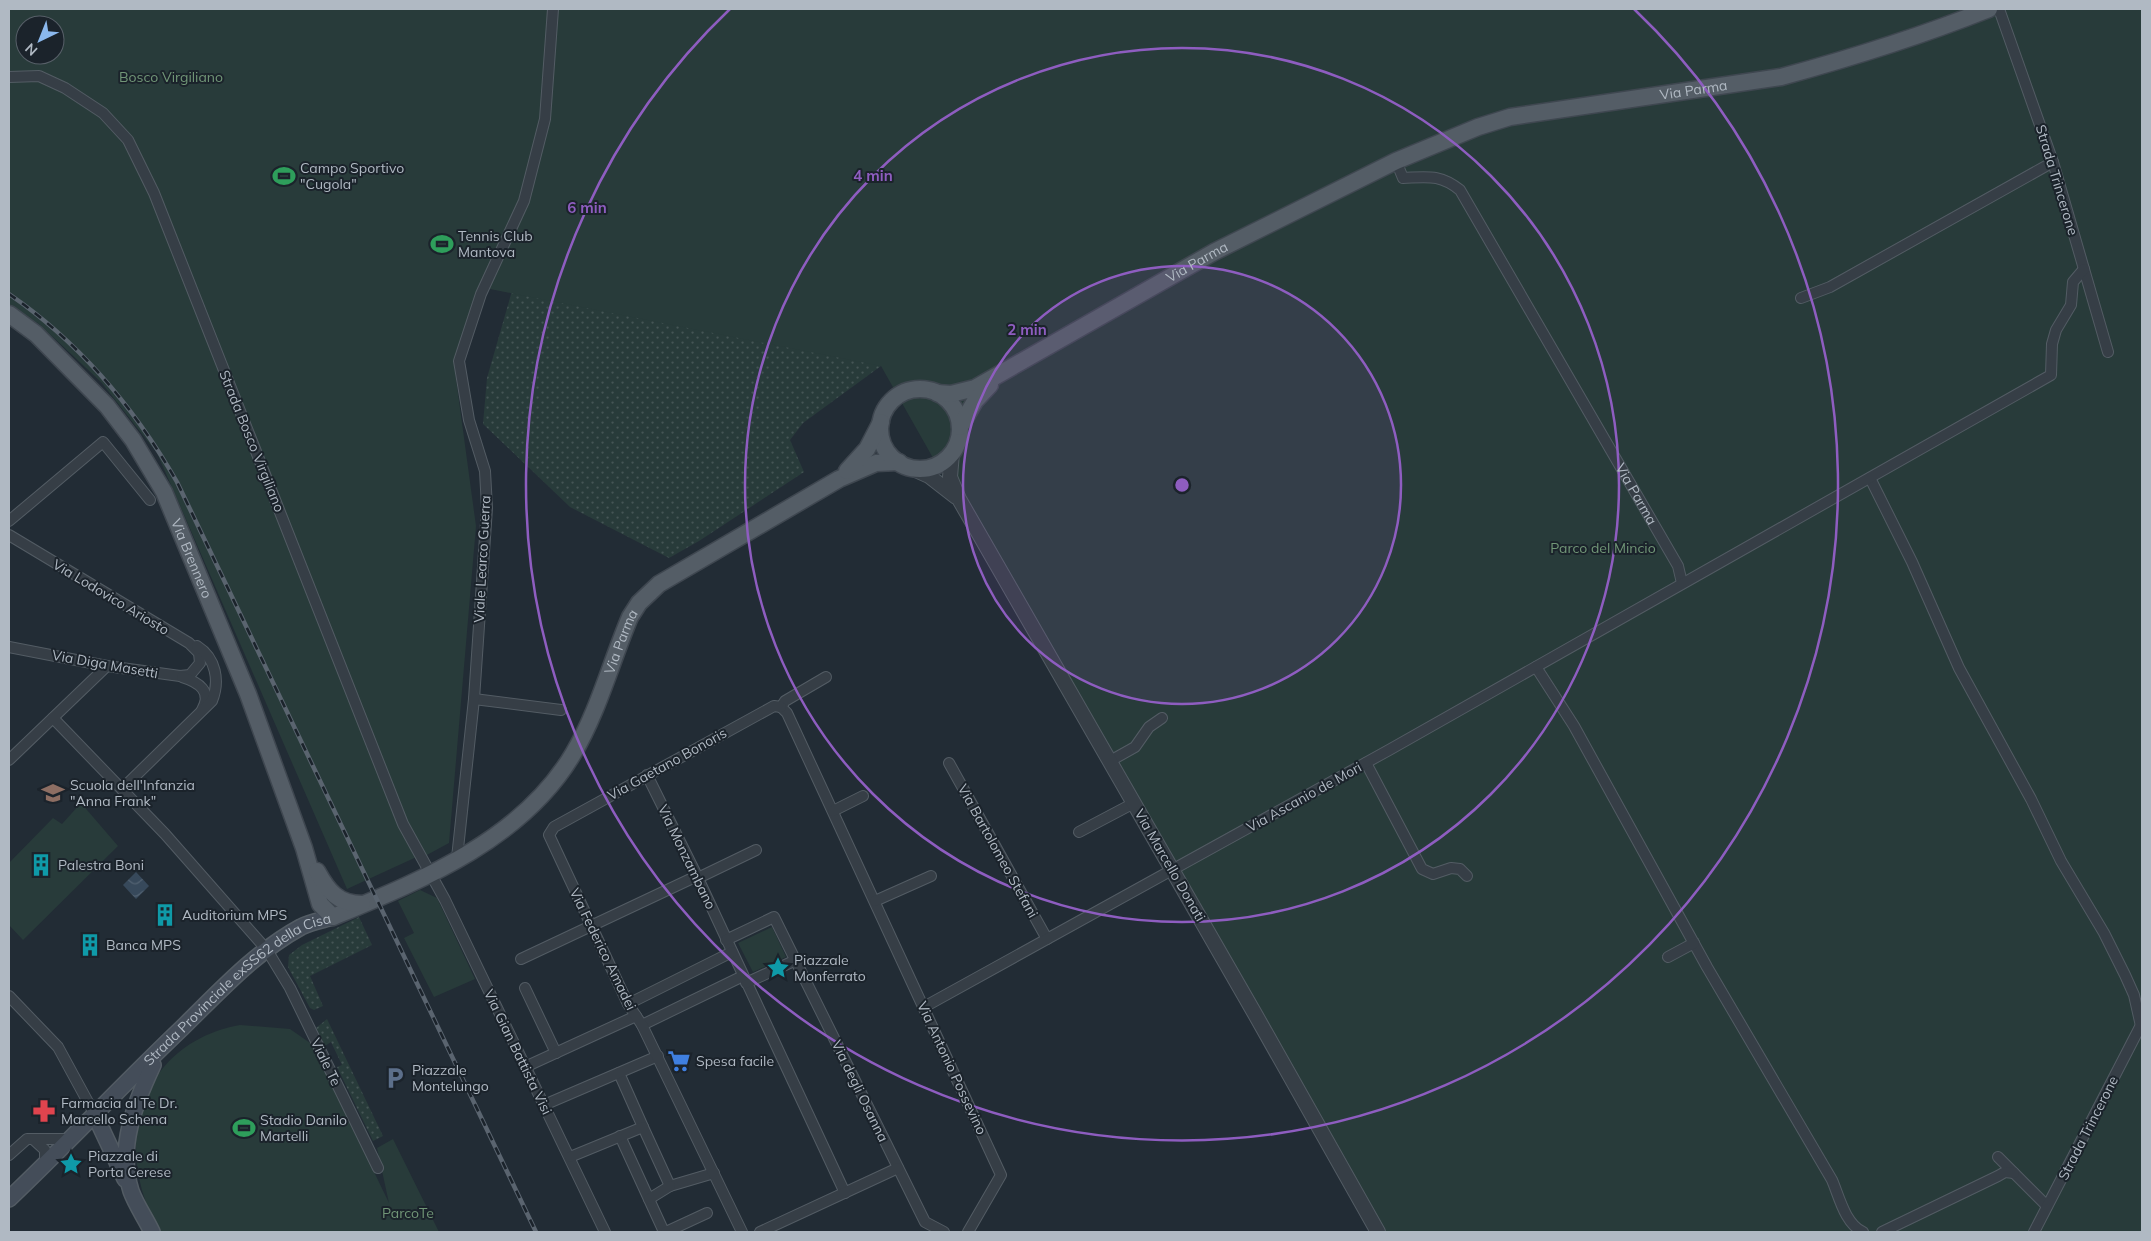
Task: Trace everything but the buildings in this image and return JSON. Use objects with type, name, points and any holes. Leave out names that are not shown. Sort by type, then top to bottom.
[{"type":"main road","name":"Via Parma","points":[[937,393],[966,392],[1002,374],[1072,331],[1214,252],[1396,161],[1478,127],[1510,117],[1781,77],[1829,64],[1944,27],[1988,9]]},
{"type":"main road","name":"Via Brennero","points":[[9,314],[36,334],[107,406],[133,440],[164,492],[248,694],[304,848],[320,904],[333,917]]},
{"type":"main road","name":"Via Parma","points":[[960,427],[975,402],[1002,374]]},
{"type":"main road","points":[[917,389],[937,393],[949,401],[956,412],[960,427],[958,440],[952,453],[932,467],[904,464],[884,446],[881,422],[889,404],[903,393],[917,389]]},
{"type":"main road","name":"Via Parma","points":[[839,479],[867,449],[881,422]]},
{"type":"main road","name":"Via Parma","points":[[333,917],[430,873],[493,838],[514,823],[541,797],[563,770],[589,719],[630,617],[646,594],[672,574],[839,479],[876,463],[904,464]]},
{"type":"main road","name":"Via Brennero","points":[[304,848],[330,893],[333,917]]},
{"type":"main road","name":"Via Brennero","points":[[302,927],[312,909],[314,894],[304,848]]},
{"type":"main road","points":[[330,893],[350,904],[364,904]]},
{"type":"main road","name":"Strada Provinciale exSS62 della Cisa","points":[[95,1115],[117,1090],[240,971],[333,917]]},
{"type":"main road","name":"Strada Provinciale exSS62 della Cisa","points":[[95,1115],[153,1065],[270,953],[302,927],[333,917]]},
{"type":"main road","points":[[131,1191],[127,1146],[131,1116],[153,1065]]},
{"type":"main road","points":[[9,1199],[95,1115],[152,1232]]},
{"type":"street","name":"Viale Learco Guerra","points":[[457,858],[474,699],[487,508],[485,471],[469,420],[460,361],[482,294],[524,201],[545,119],[553,9]]},
{"type":"street","name":"Strada Trincerone","points":[[1999,9],[2053,162],[2108,352]]},
{"type":"street","name":"Strada Bosco Virgiliano","points":[[9,77],[39,76],[65,88],[104,113],[128,140],[154,193],[404,824],[430,873]]},
{"type":"street","name":"Via Parma","points":[[1396,161],[1403,178],[1426,177],[1447,179],[1460,190],[1678,566],[1682,583]]},
{"type":"street","points":[[1801,298],[1830,287],[2053,162]]},
{"type":"street","name":"Via Ascanio de Mori","points":[[924,1007],[1366,763],[2051,375],[2052,344],[2056,330],[2071,305],[2073,282],[2084,269]]},
{"type":"street","points":[[9,521],[103,442],[150,500]]},
{"type":"street","name":"Via Marcello Donati","points":[[952,453],[950,477],[958,499],[1172,869],[1378,1232]]},
{"type":"street","name":"Via Marcello Donati","points":[[904,464],[929,476],[958,499]]},
{"type":"street","points":[[1870,478],[1912,562],[1959,668],[2031,799],[2062,861],[2126,974],[2142,1025]]},
{"type":"street","name":"Via Lodovico Ariosto","points":[[9,536],[189,643],[207,655],[216,674],[216,688],[212,701],[122,789]]},
{"type":"street","points":[[180,676],[190,675],[198,668],[198,652],[189,643]]},
{"type":"street","name":"Via Diga Masetti","points":[[9,646],[107,666],[180,676]]},
{"type":"street","points":[[9,760],[107,666]]},
{"type":"street","points":[[1536,667],[1574,726],[1694,943],[1801,1130],[1832,1180],[1847,1216],[1854,1226],[1862,1232]]},
{"type":"street","points":[[180,676],[196,682],[204,690],[206,703],[197,716]]},
{"type":"street","name":"Via Gaetano Bonoris","points":[[554,827],[774,706],[781,707],[785,701],[826,677]]},
{"type":"street","points":[[474,699],[560,710]]},
{"type":"street","name":"Via Antonio Possevino","points":[[781,707],[787,713],[1001,1174],[968,1232]]},
{"type":"street","name":"Viale Te","points":[[53,718],[229,904],[270,953],[290,988],[378,1168]]},
{"type":"street","points":[[1110,761],[1135,747],[1149,727],[1162,718]]},
{"type":"street","name":"Via Bartolomeo Stefani","points":[[949,763],[1047,939]]},
{"type":"street","points":[[1366,763],[1422,869],[1433,874],[1451,868],[1460,868],[1467,876]]},
{"type":"street","name":"Via Monzambano","points":[[647,775],[697,877],[845,1193]]},
{"type":"street","points":[[833,811],[863,796]]},
{"type":"street","points":[[1079,832],[1134,803]]},
{"type":"street","name":"Via Federico Amadei","points":[[554,827],[549,835],[553,848],[593,926],[628,1004],[642,1025],[658,1056],[742,1232]]},
{"type":"street","points":[[521,959],[756,850]]},
{"type":"street","name":"Via Gian Battista Visi","points":[[430,873],[445,900],[605,1232]]},
{"type":"street","points":[[875,901],[930,876]]},
{"type":"street","name":"Via degli Osanna","points":[[726,940],[774,917],[925,1222],[944,1232]]},
{"type":"street","points":[[1668,957],[1694,943]]},
{"type":"street","points":[[628,1004],[732,952]]},
{"type":"street","points":[[642,1025],[796,960]]},
{"type":"street","points":[[525,988],[556,1053]]},
{"type":"street","points":[[9,996],[58,1047],[95,1115]]},
{"type":"street","points":[[525,1067],[636,1016]]},
{"type":"street","name":"Strada Trincerone","points":[[2034,1232],[2142,1025]]},
{"type":"street","points":[[544,1105],[658,1056]]},
{"type":"street","points":[[619,1073],[670,1186]]},
{"type":"street","points":[[570,1157],[643,1126]]},
{"type":"street","points":[[620,1136],[665,1232],[707,1213]]},
{"type":"street","points":[[9,1155],[27,1139],[70,1139]]},
{"type":"street","points":[[33,1139],[45,1150],[45,1165]]},
{"type":"street","points":[[1998,1157],[2047,1206]]},
{"type":"street","points":[[760,1232],[898,1168]]},
{"type":"street","points":[[1882,1232],[2006,1172],[2014,1173]]},
{"type":"street","points":[[648,1199],[670,1186],[714,1173]]},
{"type":"green space","name":"Parco del Mincio","points":[[9,9],[2142,9],[2142,1232],[1371,1232],[881,366],[480,287],[454,364],[476,526],[449,843],[425,856],[423,854],[347,889],[157,453],[101,382],[39,324],[9,305]]},
{"type":"green space","points":[[572,82],[961,350],[881,366],[803,423],[790,440],[804,472],[699,541],[669,558],[570,507],[483,424],[487,378]]},
{"type":"green space","points":[[81,803],[118,846],[23,940],[9,925],[9,863],[53,818],[62,824]]},
{"type":"green space","points":[[420,890],[437,898],[475,979],[434,997],[404,938],[414,933],[398,901]]},
{"type":"green space","points":[[359,917],[372,945],[310,976],[323,1006],[314,1010],[310,1008],[288,967],[289,955],[302,945]]},
{"type":"green space","points":[[772,927],[786,957],[753,972],[738,943]]},
{"type":"green space","points":[[327,1019],[383,1136],[373,1141],[337,1067],[342,1065],[331,1042],[325,1046],[316,1028]]},
{"type":"green space","name":"Stadio Danilo Martelli","points":[[240,1025],[290,1029],[313,1045],[389,1203],[377,1148],[393,1139],[439,1232],[160,1232],[145,1200],[137,1167],[137,1135],[143,1105],[157,1077],[177,1054],[205,1036]]},
{"type":"water","points":[[136,872],[149,886],[136,899],[123,885]]},
{"type":"railway","points":[[9,294],[59,333],[104,378],[143,428],[177,482],[536,1232]]},
{"type":"place","name":"Campo Sportivo \"Cugola\"","points":[[284,176]]},
{"type":"place","name":"Tennis Club Mantova","points":[[442,244]]},
{"type":"place","name":"Scuola dell'Infanzia \"Anna Frank\"","points":[[53,793]]},
{"type":"place","name":"Palestra Boni","points":[[41,865]]},
{"type":"place","name":"Auditorium MPS","points":[[165,915]]},
{"type":"place","name":"Banca MPS","points":[[90,945]]},
{"type":"place","name":"Piazzale Monferrato","points":[[778,968]]},
{"type":"place","name":"Spesa facile","points":[[679,1061]]},
{"type":"place","name":"Piazzale Montelungo","points":[[395,1078]]},
{"type":"place","name":"Farmacia al Te Dr. Marcello Schena","points":[[44,1111]]},
{"type":"place","name":"Stadio Danilo Martelli","points":[[244,1128]]},
{"type":"place","name":"Piazzale di Porta Cerese","points":[[71,1164]]},
{"type":"park label","name":"Bosco Virgiliano","points":[[171,77]]},
{"type":"park label","name":"ParcoTe","points":[[408,1213]]}]
